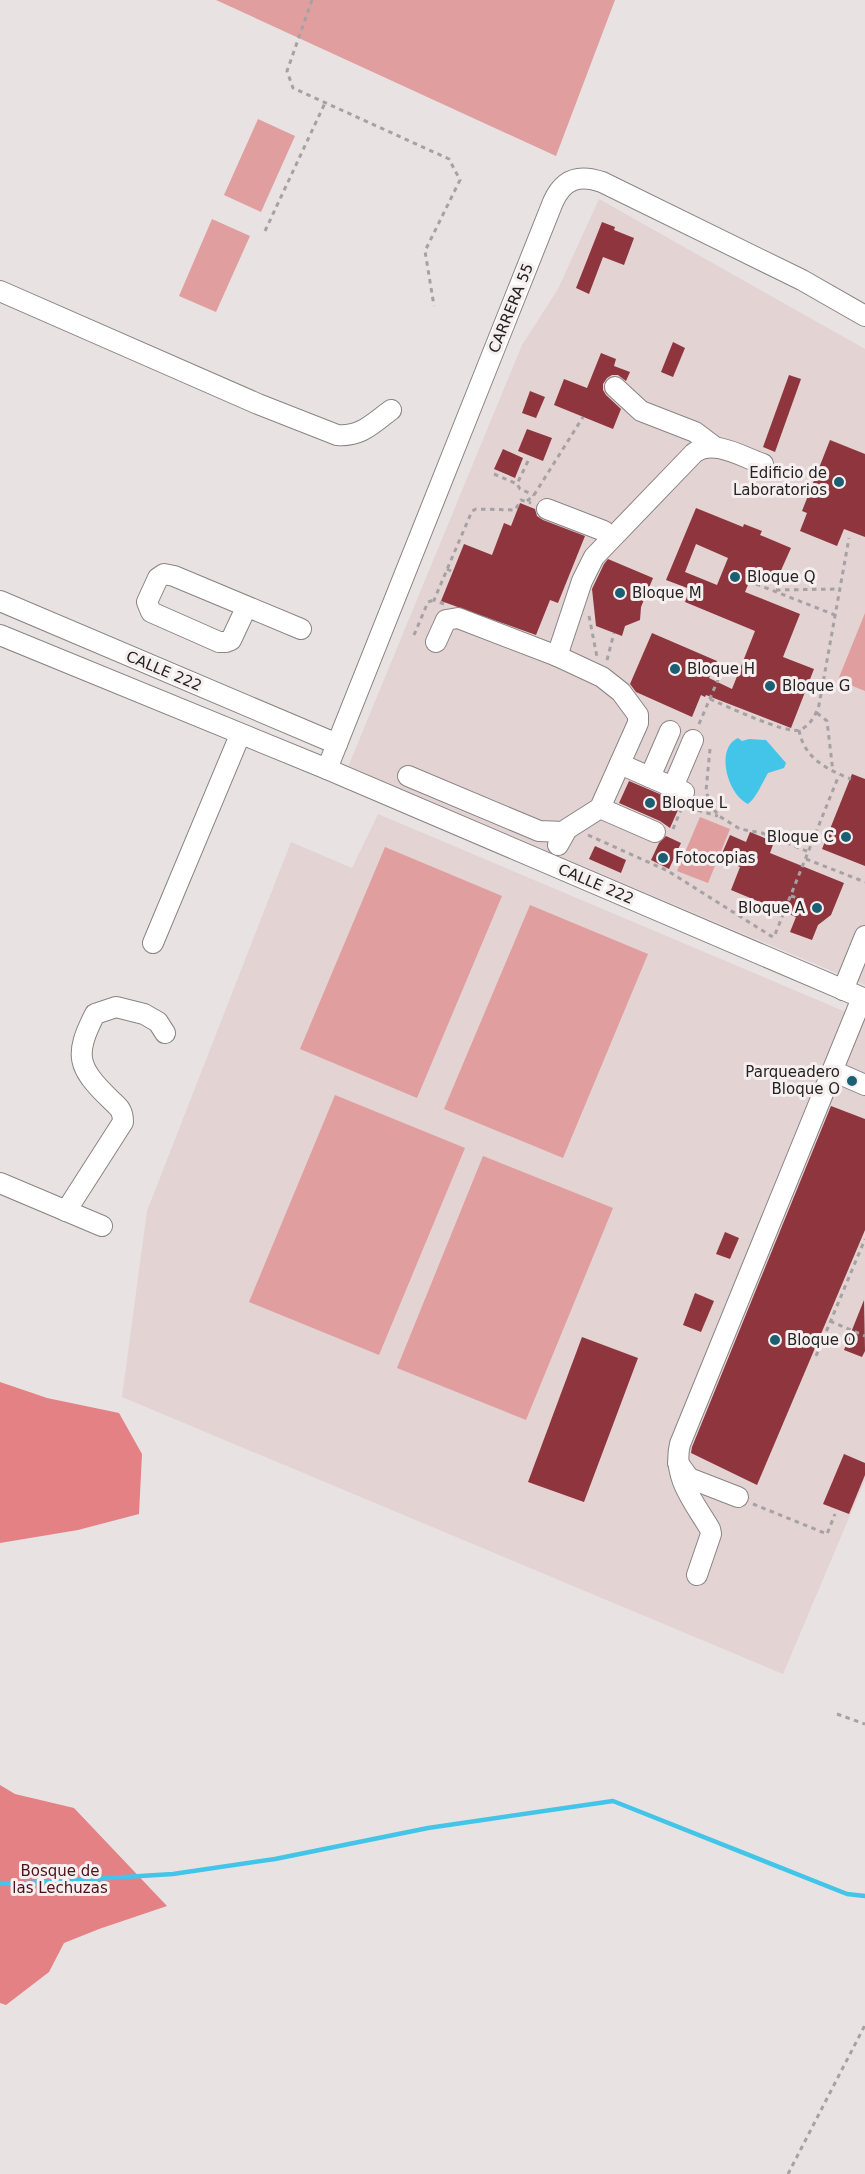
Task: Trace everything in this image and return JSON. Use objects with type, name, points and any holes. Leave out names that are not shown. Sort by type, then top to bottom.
[{"type":"street","name":"CARRERA 55","points":[[337,744],[557,192],[563,186],[579,178],[602,182],[802,280],[865,316]]},
{"type":"street","points":[[0,291],[258,404],[337,435],[351,436],[359,433],[391,410]]},
{"type":"street","points":[[615,387],[641,411],[694,432],[715,447],[762,464]]},
{"type":"street","points":[[558,656],[582,581],[594,557],[694,453],[704,447],[715,447]]},
{"type":"street","points":[[540,502],[604,531],[609,540]]},
{"type":"street","points":[[246,608],[231,640],[219,642],[151,612],[147,602],[158,578],[164,574],[174,576],[246,608],[301,629]]},
{"type":"street","name":"CALLE 222","points":[[0,600],[337,744]]},
{"type":"street","points":[[408,776],[539,831],[559,845],[600,808],[638,723],[638,715],[621,692],[609,681],[558,656],[458,618],[446,620],[436,642]]},
{"type":"street","name":"CALLE 222","points":[[0,635],[327,769],[559,845],[864,999]]},
{"type":"street","points":[[650,777],[670,731]]},
{"type":"street","points":[[620,764],[650,777],[680,795],[702,733]]},
{"type":"street","points":[[153,944],[240,735]]},
{"type":"street","points":[[327,769],[337,744]]},
{"type":"street","points":[[600,808],[655,832]]},
{"type":"street","points":[[843,990],[860,960],[865,936]]},
{"type":"street","points":[[697,1575],[710,1539],[710,1529],[681,1480],[677,1461],[680,1444],[864,999]]},
{"type":"street","points":[[66,1211],[123,1122],[120,1107],[87,1076],[81,1055],[83,1038],[95,1014],[116,1007],[144,1014],[158,1022],[165,1033]]},
{"type":"street","points":[[833,1071],[865,1085]]},
{"type":"street","points":[[0,1183],[102,1226]]},
{"type":"street","points":[[677,1461],[689,1478],[738,1497]]},
{"type":"path","points":[[312,0],[287,71],[293,88],[449,159],[460,180],[425,251],[434,306]]},
{"type":"path","points":[[264,231],[324,102]]},
{"type":"path","points":[[540,502],[584,417]]},
{"type":"path","points":[[517,484],[528,461]]},
{"type":"path","points":[[494,474],[517,484],[520,489],[540,502]]},
{"type":"path","points":[[434,600],[472,511],[476,509],[515,510],[520,501],[540,502]]},
{"type":"path","points":[[527,501],[540,502]]},
{"type":"path","points":[[710,699],[785,730],[799,730],[810,722],[816,713],[849,538]]},
{"type":"path","points":[[447,569],[453,572]]},
{"type":"path","points":[[756,584],[835,615]]},
{"type":"path","points":[[772,590],[840,589]]},
{"type":"path","points":[[414,634],[428,602],[434,600],[446,605],[452,618]]},
{"type":"path","points":[[607,661],[614,633]]},
{"type":"path","points":[[719,816],[711,806],[706,791],[702,733],[710,699],[720,675]]},
{"type":"path","points":[[816,713],[827,721],[833,772]]},
{"type":"path","points":[[799,730],[803,744],[810,755],[833,772],[851,779]]},
{"type":"path","points":[[559,845],[668,871],[772,937],[777,935],[839,774]]},
{"type":"path","points":[[655,832],[671,831],[680,795],[740,829],[762,833],[809,852]]},
{"type":"path","points":[[806,859],[865,882]]},
{"type":"path","points":[[791,896],[804,900]]},
{"type":"path","points":[[816,1356],[865,1239]]},
{"type":"path","points":[[830,1321],[865,1336]]},
{"type":"path","points":[[738,1497],[827,1534],[835,1514]]},
{"type":"path","points":[[837,1714],[865,1724]]},
{"type":"path","points":[[788,2174],[865,2025]]},
{"type":"shaded area","points":[[216,0],[615,0],[556,156]]},
{"type":"shaded area","points":[[258,119],[295,136],[261,212],[224,195]]},
{"type":"shaded area","points":[[599,199],[865,349],[865,985],[348,767],[522,345],[558,289]]},
{"type":"shaded area","points":[[212,219],[250,236],[216,312],[179,296]]},
{"type":"shaded area","points":[[865,613],[865,691],[838,680]]},
{"type":"shaded area","points":[[378,814],[865,1020],[865,1480],[783,1674],[122,1397],[147,1211],[291,842],[352,868]]},
{"type":"shaded area","points":[[700,817],[730,829],[708,883],[677,871]]},
{"type":"shaded area","points":[[385,847],[502,896],[417,1098],[300,1049]]},
{"type":"shaded area","points":[[530,905],[648,954],[563,1158],[444,1109]]},
{"type":"shaded area","points":[[335,1095],[465,1148],[379,1355],[249,1302]]},
{"type":"shaded area","points":[[483,1156],[613,1208],[526,1420],[397,1368]]},
{"type":"green space","points":[[0,1382],[47,1398],[119,1413],[142,1454],[139,1514],[78,1530],[0,1543]]},
{"type":"green space","name":"Bosque de las Lechuzas","points":[[0,1785],[15,1794],[74,1808],[167,1906],[64,1943],[49,1972],[6,2005],[0,2003]]},
{"type":"water","points":[[738,738],[742,741],[766,740],[786,763],[784,768],[768,773],[757,794],[748,804],[734,791],[726,771],[727,751],[731,743]]},
{"type":"building","points":[[602,222],[634,238],[624,265],[603,257],[589,294],[576,288]]},
{"type":"building","points":[[673,342],[685,348],[673,377],[661,372]]},
{"type":"building","points":[[601,353],[616,359],[614,366],[630,372],[626,381],[618,375],[612,375],[603,384],[606,395],[621,409],[613,429],[554,405],[564,379],[587,388]]},
{"type":"building","points":[[789,375],[801,379],[775,452],[763,447]]},
{"type":"building","points":[[530,391],[545,397],[536,418],[522,413]]},
{"type":"building","points":[[527,429],[552,438],[543,461],[518,451]]},
{"type":"building","name":"Edificio de Laboratorios","points":[[830,440],[865,454],[865,537],[844,529],[837,546],[800,531],[807,513],[802,511]]},
{"type":"building","points":[[503,449],[523,458],[515,478],[494,469]]},
{"type":"building","points":[[520,503],[535,509],[537,516],[543,520],[585,536],[558,603],[550,600],[536,635],[441,601],[464,544],[492,555],[504,523],[511,526]]},
{"type":"building","points":[[696,508],[743,527],[744,524],[762,531],[760,535],[791,548],[778,577],[755,568],[745,592],[800,614],[783,657],[814,669],[791,728],[706,695],[705,697],[701,695],[692,717],[636,692],[630,684],[652,633],[717,661],[709,678],[732,689],[755,631],[685,602],[690,589],[666,580]],"holes":[[[696,544],[728,558],[717,585],[685,572]]]},
{"type":"building","name":"Bloque M","points":[[608,559],[653,578],[641,607],[640,620],[625,626],[622,636],[596,626],[592,589]]},
{"type":"building","name":"Bloque C","points":[[852,774],[865,779],[865,866],[822,849]]},
{"type":"building","name":"Bloque L","points":[[629,781],[681,803],[670,828],[660,821],[619,803]]},
{"type":"building","points":[[750,832],[774,842],[770,853],[844,883],[831,915],[818,925],[812,940],[790,932],[796,917],[731,890],[740,867],[720,858],[730,835],[746,842]]},
{"type":"building","points":[[666,836],[681,843],[669,869],[651,860],[659,843]]},
{"type":"building","points":[[595,846],[626,860],[621,873],[589,859]]},
{"type":"building","name":"Bloque O","points":[[831,1106],[865,1119],[865,1230],[757,1485],[691,1453],[692,1447]]},
{"type":"building","points":[[725,1232],[739,1238],[730,1259],[716,1254]]},
{"type":"building","points":[[695,1293],[714,1301],[701,1332],[683,1325]]},
{"type":"building","points":[[864,1300],[865,1351],[862,1357],[844,1350]]},
{"type":"building","points":[[582,1337],[638,1358],[584,1502],[528,1482]]},
{"type":"building","points":[[844,1454],[865,1463],[865,1475],[849,1514],[823,1504]]},
{"type":"waterway","points":[[0,1883],[173,1874],[275,1859],[428,1828],[613,1801],[847,1894],[865,1896]]},
{"type":"place","name":"Edificio de Laboratorios","points":[[839,482]]},
{"type":"place","name":"Bloque Q","points":[[735,577]]},
{"type":"place","name":"Bloque M","points":[[620,593]]},
{"type":"place","name":"Bloque H","points":[[675,669]]},
{"type":"place","name":"Bloque G","points":[[770,686]]},
{"type":"place","name":"Bloque L","points":[[650,803]]},
{"type":"place","name":"Bloque C","points":[[846,837]]},
{"type":"place","name":"Fotocopias","points":[[663,858]]},
{"type":"place","name":"Bloque A","points":[[817,908]]},
{"type":"place","name":"Parqueadero Bloque O","points":[[852,1081]]},
{"type":"place","name":"Bloque O","points":[[775,1340]]}]
